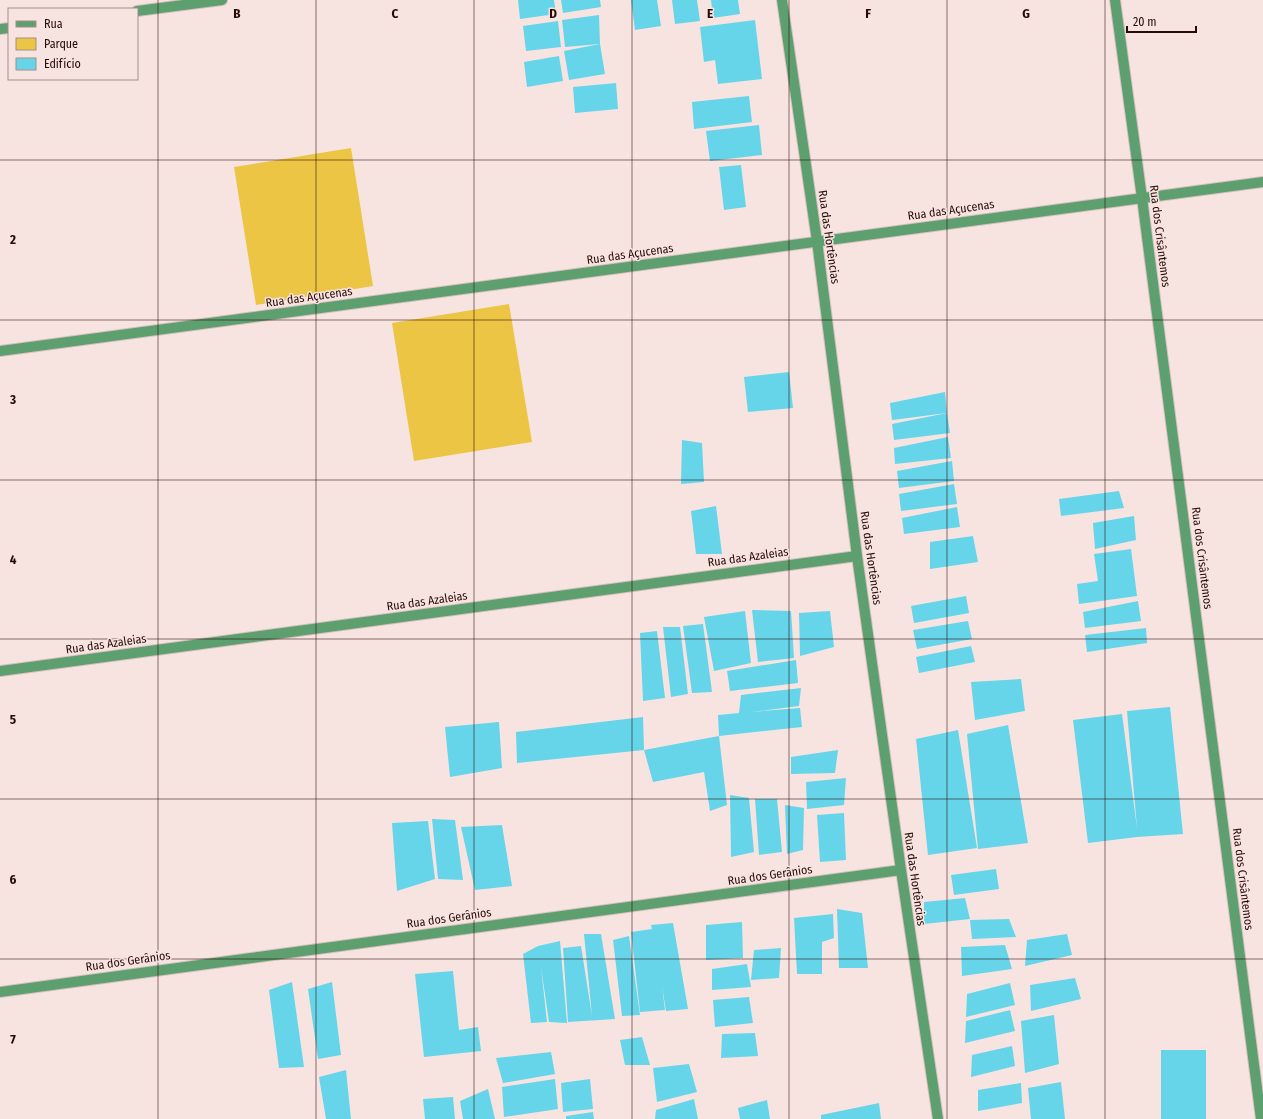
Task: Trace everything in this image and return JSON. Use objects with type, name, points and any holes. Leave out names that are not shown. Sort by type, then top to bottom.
[{"type":"street","points":[[138,11],[222,0]]},
{"type":"street","name":"Rua das Hortências","points":[[782,0],[817,241],[857,556],[938,1119]]},
{"type":"street","name":"Rua dos Crisântemos","points":[[1115,0],[1261,1119]]},
{"type":"street","name":"Rua das Açucenas","points":[[0,352],[1263,182]]},
{"type":"street","name":"Rua das Azaleias","points":[[0,671],[857,556]]},
{"type":"street","name":"Rua dos Gerânios","points":[[0,992],[901,870]]},
{"type":"green space","points":[[351,148],[373,286],[256,305],[234,167]]},
{"type":"green space","points":[[509,304],[532,442],[414,461],[392,323]]},
{"type":"building","points":[[518,0],[554,0],[556,14],[520,19]]},
{"type":"building","points":[[561,0],[600,0],[601,7],[563,13]]},
{"type":"building","points":[[631,0],[657,0],[661,26],[635,30]]},
{"type":"building","points":[[672,0],[697,0],[700,21],[675,24]]},
{"type":"building","points":[[711,0],[738,0],[740,14],[713,18]]},
{"type":"building","points":[[599,15],[600,44],[565,47],[562,20]]},
{"type":"building","points":[[755,20],[762,79],[718,84],[715,60],[704,62],[700,27]]},
{"type":"building","points":[[558,21],[561,47],[526,51],[523,26]]},
{"type":"building","points":[[600,44],[605,74],[569,80],[564,51]]},
{"type":"building","points":[[559,56],[563,81],[527,87],[524,62]]},
{"type":"building","points":[[616,83],[618,109],[575,113],[573,87]]},
{"type":"building","points":[[749,96],[752,122],[694,129],[692,102]]},
{"type":"building","points":[[759,125],[762,155],[710,161],[706,131]]},
{"type":"building","points":[[741,165],[746,207],[724,210],[719,167]]},
{"type":"building","points":[[789,372],[793,408],[748,412],[744,377]]},
{"type":"building","points":[[945,392],[947,413],[892,420],[890,403]]},
{"type":"building","points":[[947,413],[950,433],[894,440],[892,424]]},
{"type":"building","points":[[948,437],[951,458],[895,464],[894,448]]},
{"type":"building","points":[[682,440],[702,443],[704,482],[681,484]]},
{"type":"building","points":[[952,461],[954,481],[899,488],[897,471]]},
{"type":"building","points":[[954,484],[957,504],[901,511],[899,494]]},
{"type":"building","points":[[1119,491],[1124,508],[1061,516],[1059,499]]},
{"type":"building","points":[[716,506],[722,554],[696,554],[691,511]]},
{"type":"building","points":[[957,507],[960,527],[904,534],[902,518]]},
{"type":"building","points":[[1134,516],[1136,540],[1095,549],[1093,523]]},
{"type":"building","points":[[973,536],[978,562],[930,569],[930,542]]},
{"type":"building","points":[[1131,549],[1137,596],[1079,604],[1077,584],[1098,581],[1094,554]]},
{"type":"building","points":[[966,596],[969,613],[914,623],[911,606]]},
{"type":"building","points":[[1138,601],[1141,621],[1085,628],[1083,612]]},
{"type":"building","points":[[752,610],[791,611],[794,658],[758,662]]},
{"type":"building","points":[[745,611],[751,663],[714,671],[704,617]]},
{"type":"building","points":[[830,611],[834,647],[800,656],[799,613]]},
{"type":"building","points":[[968,621],[972,639],[917,649],[913,630]]},
{"type":"building","points":[[703,624],[712,692],[692,693],[683,626]]},
{"type":"building","points":[[663,627],[680,627],[688,694],[671,697]]},
{"type":"building","points":[[1146,628],[1147,643],[1087,652],[1085,635]]},
{"type":"building","points":[[657,631],[665,698],[643,701],[640,633]]},
{"type":"building","points":[[971,646],[975,662],[919,673],[916,657]]},
{"type":"building","points":[[796,660],[798,683],[730,691],[727,671]]},
{"type":"building","points":[[1021,679],[1025,711],[975,720],[971,682]]},
{"type":"building","points":[[801,688],[799,706],[751,712],[800,708],[802,727],[719,736],[718,715],[739,713],[741,695]]},
{"type":"building","points":[[1170,707],[1183,834],[1137,837],[1088,843],[1073,720],[1122,714],[1137,828],[1127,711]]},
{"type":"building","points":[[643,717],[644,750],[517,763],[516,732]]},
{"type":"building","points":[[499,722],[502,768],[450,777],[445,727]]},
{"type":"building","points":[[1008,725],[1028,843],[978,849],[967,734]]},
{"type":"building","points":[[958,730],[977,848],[928,855],[916,739]]},
{"type":"building","points":[[719,736],[727,805],[710,811],[704,772],[653,782],[644,750]]},
{"type":"building","points":[[838,750],[835,773],[791,774],[791,757]]},
{"type":"building","points":[[846,778],[844,805],[807,809],[806,782]]},
{"type":"building","points":[[730,795],[749,798],[754,852],[731,857]]},
{"type":"building","points":[[755,799],[777,799],[782,852],[759,855]]},
{"type":"building","points":[[785,805],[804,808],[803,850],[787,854]]},
{"type":"building","points":[[844,813],[846,860],[820,862],[817,815]]},
{"type":"building","points":[[432,819],[455,820],[463,880],[438,879]]},
{"type":"building","points":[[428,821],[435,879],[397,891],[392,823]]},
{"type":"building","points":[[502,825],[512,886],[475,890],[461,827]]},
{"type":"building","points":[[996,869],[999,889],[954,895],[951,875]]},
{"type":"building","points":[[965,898],[970,919],[924,924],[924,902]]},
{"type":"building","points":[[837,909],[862,913],[868,968],[839,968]]},
{"type":"building","points":[[833,914],[834,938],[822,942],[822,974],[797,974],[794,918]]},
{"type":"building","points":[[1009,919],[1016,937],[972,939],[970,920]]},
{"type":"building","points":[[742,922],[743,958],[706,960],[706,925]]},
{"type":"building","points":[[673,923],[688,1009],[666,1011],[662,986],[665,1010],[640,1012],[631,932],[652,929],[651,925]]},
{"type":"building","points":[[584,934],[601,934],[615,1019],[568,1022],[563,948],[581,946],[592,1016]]},
{"type":"building","points":[[1067,934],[1072,955],[1025,966],[1027,940]]},
{"type":"building","points":[[629,936],[640,1015],[622,1016],[613,940]]},
{"type":"building","points":[[560,941],[567,1023],[549,1022],[541,967],[547,1022],[531,1023],[523,954],[538,946]]},
{"type":"building","points":[[1005,945],[1012,969],[962,976],[961,947]]},
{"type":"building","points":[[781,948],[779,978],[751,980],[754,950]]},
{"type":"building","points":[[747,964],[751,987],[712,990],[712,969]]},
{"type":"building","points":[[453,971],[459,1030],[478,1027],[481,1051],[424,1057],[415,974]]},
{"type":"building","points":[[1075,978],[1081,999],[1031,1011],[1030,985]]},
{"type":"building","points":[[292,982],[304,1067],[279,1068],[269,990]]},
{"type":"building","points":[[332,982],[341,1055],[318,1059],[308,989]]},
{"type":"building","points":[[1010,983],[1015,1005],[966,1017],[967,994]]},
{"type":"building","points":[[749,997],[753,1023],[715,1027],[713,1000]]},
{"type":"building","points":[[1010,1010],[1015,1031],[965,1043],[966,1021]]},
{"type":"building","points":[[1054,1015],[1059,1064],[1025,1073],[1021,1021]]},
{"type":"building","points":[[755,1033],[758,1056],[721,1058],[722,1034]]},
{"type":"building","points":[[642,1037],[650,1065],[625,1065],[620,1040]]},
{"type":"building","points":[[1012,1046],[1015,1066],[971,1077],[972,1055]]},
{"type":"building","points":[[1161,1050],[1206,1050],[1206,1119],[1161,1119]]},
{"type":"building","points":[[551,1052],[555,1074],[503,1083],[496,1058]]},
{"type":"building","points":[[689,1064],[697,1092],[657,1102],[653,1068]]},
{"type":"building","points":[[346,1070],[351,1119],[326,1119],[319,1077]]},
{"type":"building","points":[[555,1079],[558,1109],[504,1117],[502,1087]]},
{"type":"building","points":[[590,1079],[593,1109],[563,1112],[561,1083]]},
{"type":"building","points":[[1061,1082],[1065,1119],[1031,1119],[1028,1088]]},
{"type":"building","points":[[1021,1083],[1022,1103],[978,1111],[978,1090]]},
{"type":"building","points":[[488,1089],[495,1119],[463,1119],[460,1101]]},
{"type":"building","points":[[453,1097],[455,1119],[425,1119],[423,1099]]},
{"type":"building","points":[[694,1099],[698,1119],[655,1119],[656,1110]]},
{"type":"building","points":[[767,1100],[770,1119],[740,1119],[738,1108]]},
{"type":"building","points":[[879,1103],[881,1119],[821,1119],[821,1115]]},
{"type":"building","points":[[593,1112],[594,1119],[566,1119],[566,1116]]}]
